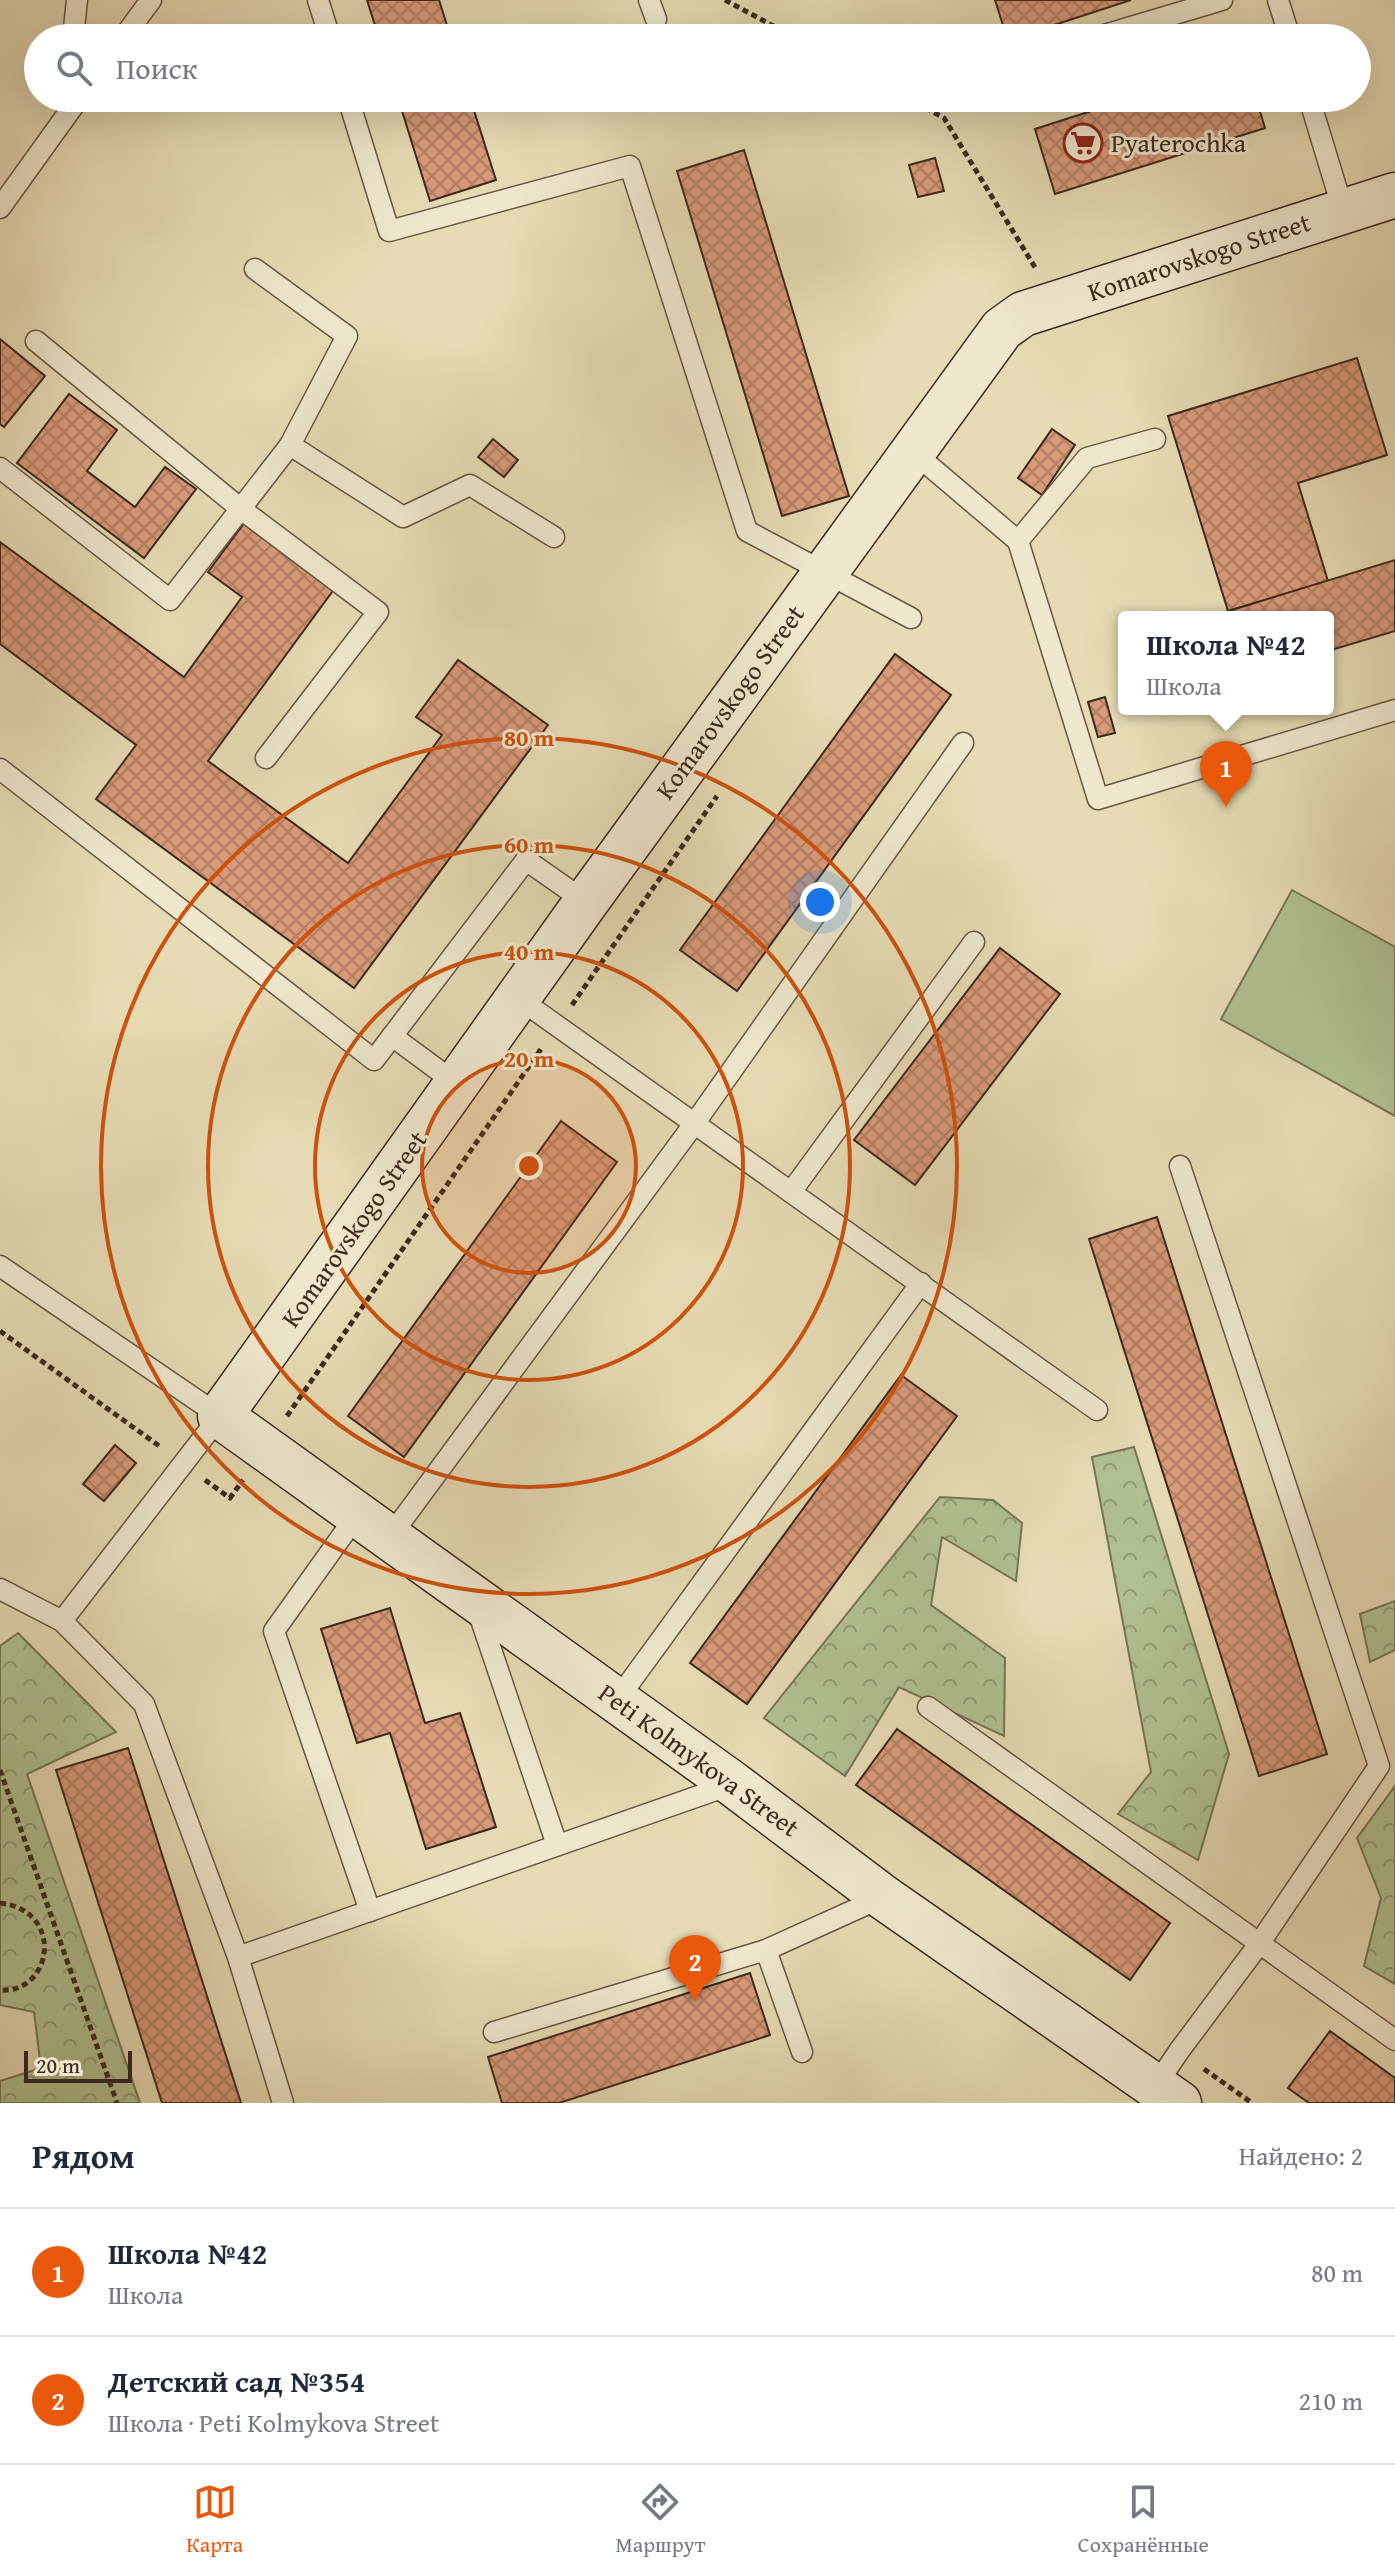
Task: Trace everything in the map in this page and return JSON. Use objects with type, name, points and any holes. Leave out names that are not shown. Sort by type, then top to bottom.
[{"type":"street","name":"Komarovskogo Street","points":[[220,1416],[824,571],[1002,329],[1023,314],[1395,195]]},
{"type":"street","name":"Peti Kolmykova Street","points":[[220,1416],[733,1784],[1159,2098]]},
{"type":"lane","points":[[74,24],[77,0]]},
{"type":"lane","points":[[133,24],[151,0]]},
{"type":"lane","points":[[318,0],[326,24]]},
{"type":"lane","points":[[1141,24],[1222,0]]},
{"type":"lane","points":[[1278,0],[1286,24]]},
{"type":"lane","points":[[63,121],[64,112]]},
{"type":"lane","points":[[0,208],[69,112]]},
{"type":"lane","points":[[352,112],[389,231],[630,166],[747,531],[911,618]]},
{"type":"lane","points":[[1313,112],[1343,210]]},
{"type":"lane","points":[[1,469],[170,600],[290,445],[347,336],[255,269]]},
{"type":"lane","points":[[36,341],[241,509],[378,612],[266,758]]},
{"type":"lane","points":[[1018,541],[1087,458],[1155,439]]},
{"type":"lane","points":[[290,445],[403,517],[470,485],[554,537]]},
{"type":"lane","points":[[912,451],[1018,541],[1098,799],[1395,710]]},
{"type":"lane","points":[[370,1911],[274,1631],[373,1526],[694,1124],[963,743]]},
{"type":"lane","points":[[0,769],[374,1060],[526,860],[586,902]]},
{"type":"lane","points":[[791,1192],[974,942]]},
{"type":"lane","points":[[518,998],[1097,1410]]},
{"type":"lane","points":[[392,1036],[457,1084]]},
{"type":"lane","points":[[1159,2098],[1179,2051],[1259,1944],[1379,1766],[1180,1166]]},
{"type":"lane","points":[[0,1266],[220,1416],[62,1621]]},
{"type":"lane","points":[[617,1700],[921,1283]]},
{"type":"lane","points":[[0,1589],[62,1621],[144,1704],[238,1957],[283,2103]]},
{"type":"lane","points":[[473,1597],[557,1845]]},
{"type":"lane","points":[[928,1707],[1395,2040]]},
{"type":"lane","points":[[238,1957],[733,1784]]},
{"type":"lane","points":[[494,2032],[766,1950],[883,1897]]},
{"type":"lane","points":[[766,1950],[802,2052]]},
{"type":"path","points":[[725,0],[770,24]]},
{"type":"path","points":[[933,112],[944,118],[1035,269],[1050,264]]},
{"type":"path","points":[[0,1331],[230,1498],[717,795]]},
{"type":"path","points":[[0,1770],[117,2103]]},
{"type":"path","points":[[0,1903],[14,1904],[29,1913],[40,1926],[45,1942],[44,1960],[35,1975],[22,1985],[0,1990]]},
{"type":"path","points":[[45,1942],[59,1938]]},
{"type":"green space","points":[[1292,890],[1395,947],[1395,1116],[1221,1019]]},
{"type":"green space","points":[[1134,1447],[1229,1754],[1198,1860],[1118,1814],[1151,1772],[1092,1457]]},
{"type":"green space","points":[[940,1497],[993,1500],[1022,1523],[1016,1581],[942,1537],[931,1605],[1005,1658],[1004,1736],[899,1687],[845,1776],[764,1718]]},
{"type":"green space","points":[[1395,1601],[1395,1650],[1370,1662],[1360,1614]]},
{"type":"green space","points":[[18,1633],[116,1732],[27,1774],[140,2103],[0,2103],[0,2081],[41,2068],[34,2012],[0,2005],[0,1646]]},
{"type":"green space","points":[[1395,1786],[1395,1984],[1364,1966],[1381,1898],[1357,1838]]},
{"type":"building","points":[[367,0],[439,0],[447,24],[375,24]]},
{"type":"building","points":[[995,0],[1131,0],[1057,24],[1003,24]]},
{"type":"building","points":[[402,112],[474,112],[496,180],[430,201]]},
{"type":"building","points":[[1088,112],[1260,112],[1265,128],[1055,194],[1035,129]]},
{"type":"building","points":[[744,150],[849,496],[782,516],[677,171]]},
{"type":"building","points":[[935,158],[944,191],[918,197],[909,165]]},
{"type":"building","points":[[0,339],[45,376],[4,427],[0,424]]},
{"type":"building","points":[[1357,358],[1387,455],[1298,483],[1328,581],[1228,611],[1168,416]]},
{"type":"building","points":[[69,394],[117,430],[87,471],[135,507],[165,467],[196,489],[144,558],[17,463]]},
{"type":"building","points":[[1052,429],[1075,445],[1042,495],[1018,478]]},
{"type":"building","points":[[493,439],[518,460],[504,477],[478,457]]},
{"type":"building","points":[[245,522],[335,588],[208,761],[348,863],[442,735],[416,717],[458,660],[548,725],[354,988],[96,799],[136,745],[0,644],[0,542],[184,677],[242,597],[208,572]]},
{"type":"building","points":[[1395,560],[1395,631],[1334,649],[1334,611],[1229,611]]},
{"type":"building","points":[[895,654],[951,695],[737,991],[680,950]]},
{"type":"building","points":[[1105,697],[1115,733],[1098,737],[1088,702]]},
{"type":"building","points":[[1000,948],[1060,994],[915,1185],[854,1140]]},
{"type":"building","points":[[561,1121],[617,1162],[404,1457],[348,1416]]},
{"type":"building","points":[[1157,1217],[1327,1754],[1259,1776],[1089,1239]]},
{"type":"building","points":[[901,1375],[957,1416],[747,1704],[690,1663]]},
{"type":"building","points":[[115,1445],[136,1463],[104,1501],[83,1484]]},
{"type":"building","points":[[390,1608],[425,1723],[460,1713],[496,1827],[426,1849],[390,1733],[357,1743],[321,1629]]},
{"type":"building","points":[[897,1729],[1170,1923],[1130,1980],[856,1785]]},
{"type":"building","points":[[128,1748],[241,2103],[162,2103],[56,1770]]},
{"type":"building","points":[[750,1973],[770,2035],[559,2103],[502,2103],[488,2057]]},
{"type":"building","points":[[1330,2031],[1395,2078],[1395,2103],[1309,2103],[1288,2088]]},
{"type":"place","name":"Pyaterochka","points":[[1083,143]]},
{"type":"place","name":"Школа №42","points":[[1226,807]]},
{"type":"place","name":"Детский сад №354","points":[[695,2001]]}]
